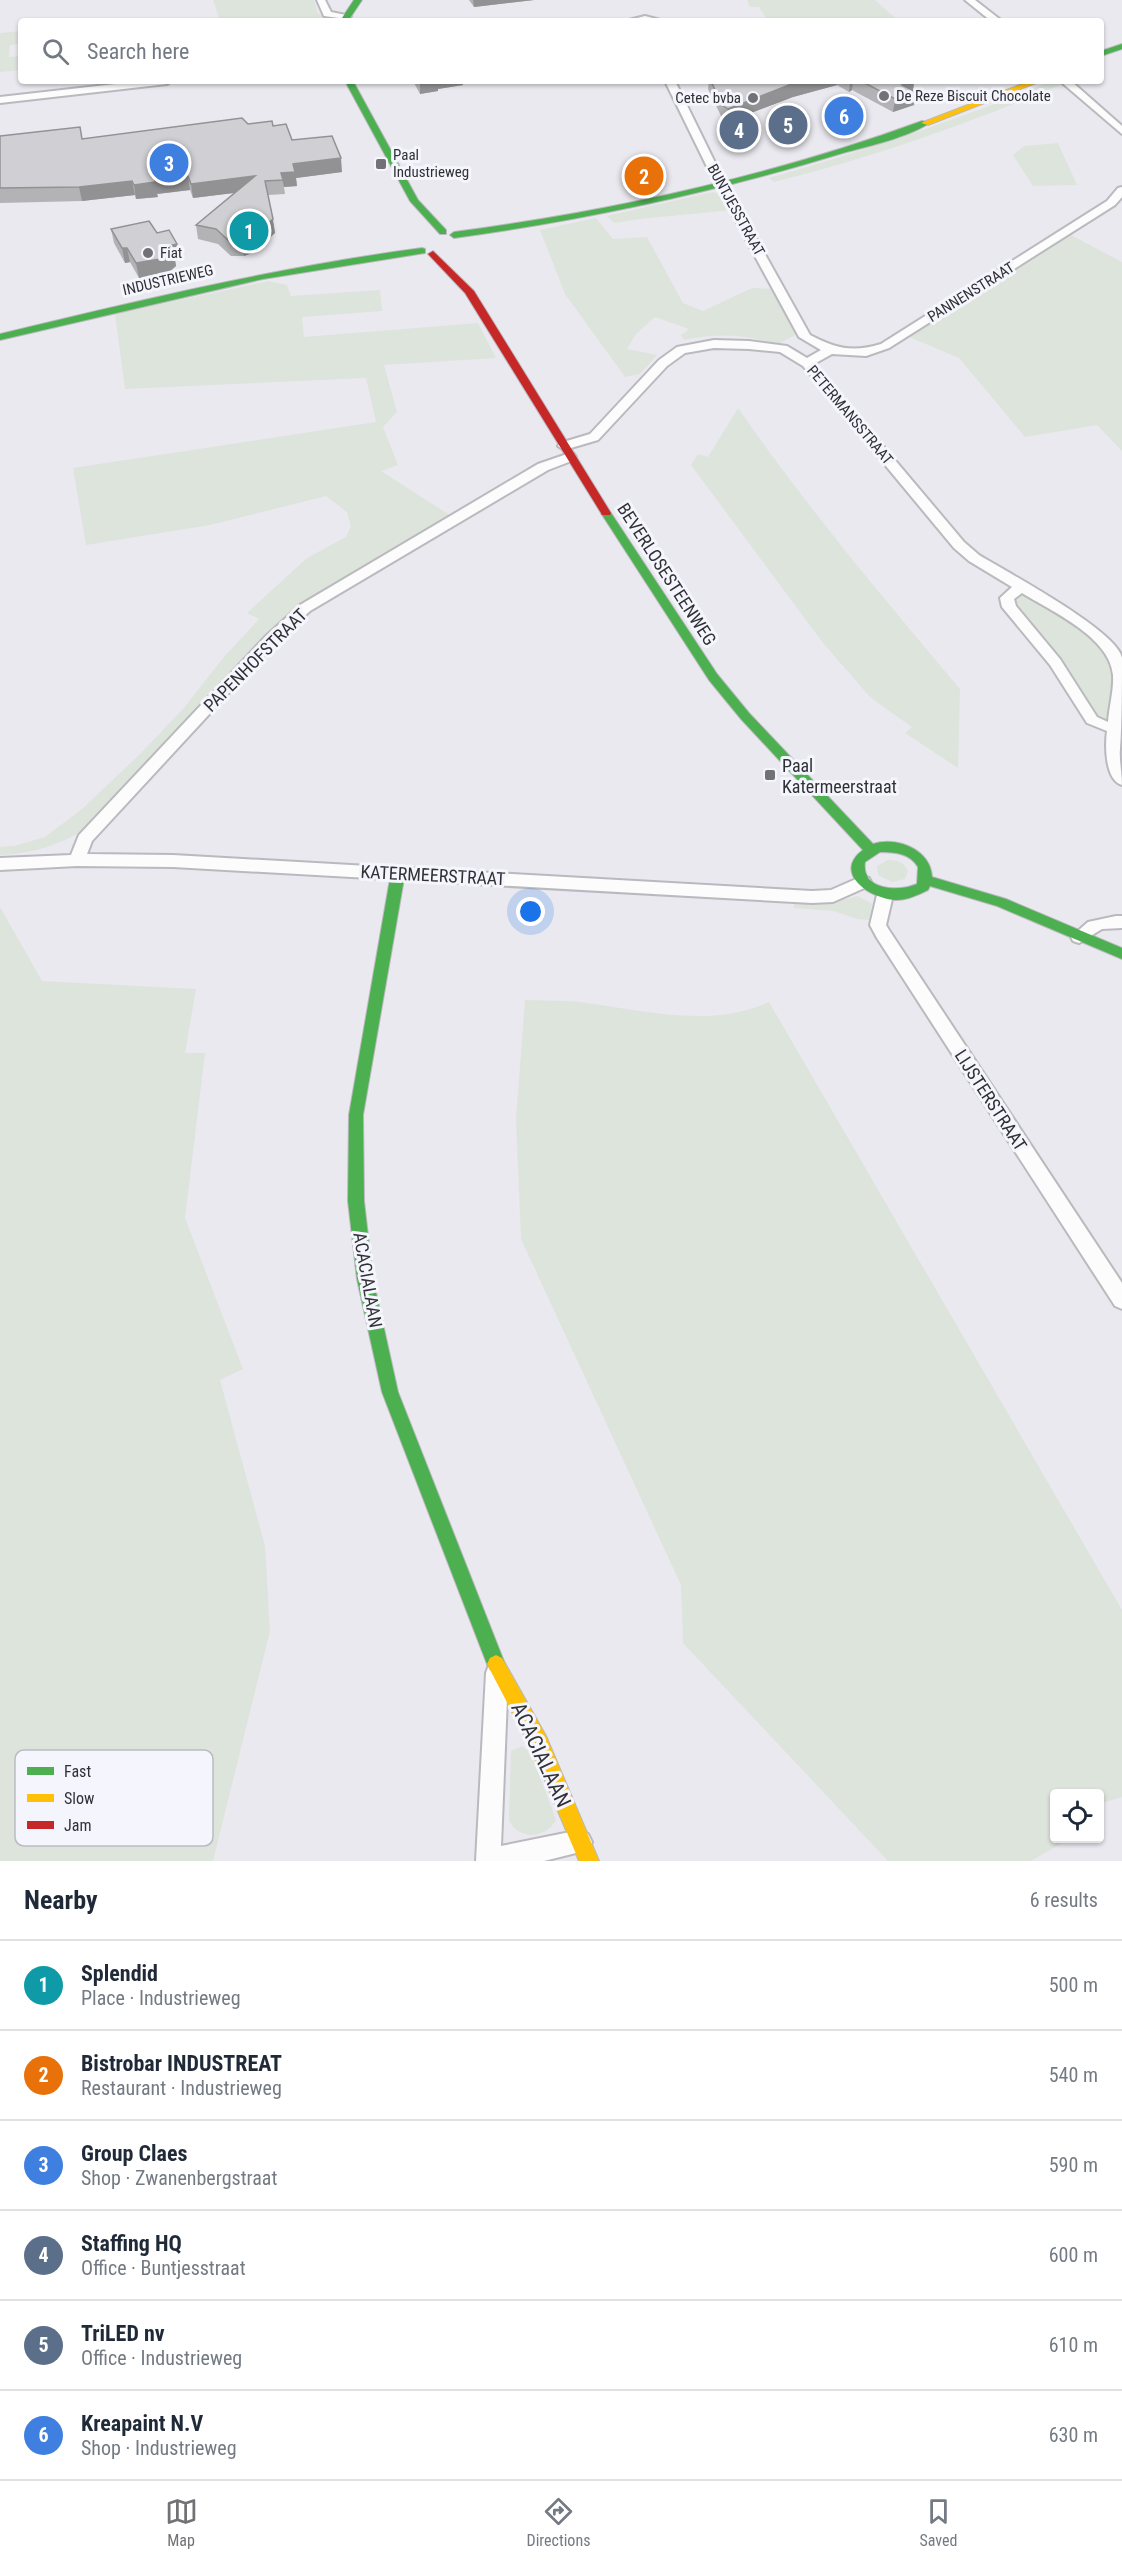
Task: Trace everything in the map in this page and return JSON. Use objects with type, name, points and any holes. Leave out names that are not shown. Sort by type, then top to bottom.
[{"type":"street","points":[[321,0],[327,14],[345,18],[358,0]]},
{"type":"street","points":[[969,0],[993,18]]},
{"type":"street","points":[[1104,53],[1122,46]]},
{"type":"street","points":[[0,100],[141,84]]},
{"type":"street","name":"BEVERLOSESTEENWEG","points":[[351,84],[414,201],[453,245],[469,291]]},
{"type":"street","name":"BUNTJESSTRAAT","points":[[671,84],[721,184],[805,337]]},
{"type":"street","name":"INDUSTRIEWEG","points":[[0,337],[203,288],[344,260],[424,241],[453,245],[531,225],[635,205],[721,184],[902,132],[1029,84]]},
{"type":"street","points":[[1068,84],[1122,130]]},
{"type":"street","name":"PANNENSTRAAT","points":[[830,350],[866,352],[885,346],[1091,216],[1111,202],[1122,190]]},
{"type":"street","name":"BEVERLOSESTEENWEG","points":[[414,201],[424,241],[469,291],[567,451],[713,677],[745,716],[871,850]]},
{"type":"street","name":"INDUSTRIEWEG","points":[[424,241],[453,245]]},
{"type":"street","points":[[783,349],[805,337],[830,350]]},
{"type":"street","name":"PETERMANSSTRAAT","points":[[567,451],[594,437],[663,363],[681,351],[714,344],[783,349],[807,363],[959,545],[974,558],[1085,626],[1109,646],[1115,656],[1120,675],[1112,753],[1122,780]]},
{"type":"street","points":[[807,363],[830,350]]},
{"type":"street","name":"PAPENHOFSTRAAT","points":[[77,860],[85,839],[255,656],[305,608],[567,451]]},
{"type":"street","points":[[1021,587],[1007,598],[1009,607],[1056,662],[1092,720],[1100,725],[1115,728]]},
{"type":"street","points":[[878,847],[898,847],[916,854],[925,864],[926,880],[917,891],[907,895],[885,895],[863,882],[858,875],[859,861],[878,847]]},
{"type":"street","name":"KATERMEERSTRAAT","points":[[0,864],[77,860],[173,861],[812,897],[833,896],[863,882]]},
{"type":"street","name":"ACACIALAAN","points":[[398,873],[356,1115],[356,1201],[365,1279],[390,1392],[498,1668],[539,1743],[585,1852],[488,1861],[498,1668]]},
{"type":"street","points":[[926,880],[1001,902],[1122,954]]},
{"type":"street","name":"LIJSTERSTRAAT","points":[[885,895],[878,925],[883,934],[1122,1300]]},
{"type":"street","points":[[1079,937],[1095,924],[1110,921],[1122,922]]},
{"type":"shaded area","points":[[213,0],[314,0],[318,13],[328,18],[219,18]]},
{"type":"shaded area","points":[[747,0],[875,0],[896,18],[766,18],[759,7],[750,7]]},
{"type":"shaded area","points":[[18,31],[18,44],[10,45],[9,57],[18,56],[18,70],[0,72],[0,33]]},
{"type":"shaded area","points":[[1044,84],[1063,84],[920,139],[774,182],[769,178],[912,133]]},
{"type":"shaded area","points":[[1058,143],[1077,185],[1033,186],[1013,155],[1024,146]]},
{"type":"shaded area","points":[[713,192],[724,196],[732,210],[614,223],[607,216]]},
{"type":"shaded area","points":[[596,218],[613,239],[647,237],[683,303],[703,311],[752,288],[775,289],[799,333],[776,345],[731,336],[708,336],[684,340],[681,335],[689,329],[655,317],[636,334],[627,349],[657,355],[640,374],[625,377],[565,294],[540,230]]},
{"type":"shaded area","points":[[1069,234],[1122,262],[1122,451],[1097,425],[1025,437],[959,358],[907,336]]},
{"type":"shaded area","points":[[269,281],[287,285],[291,296],[380,290],[382,311],[302,317],[304,337],[478,323],[496,358],[384,365],[397,412],[383,427],[398,465],[381,471],[451,516],[306,601],[274,626],[90,827],[47,847],[24,853],[0,855],[0,847],[14,846],[45,837],[82,809],[183,709],[223,658],[259,619],[247,613],[307,558],[346,537],[351,526],[347,512],[326,496],[210,525],[86,545],[73,468],[376,422],[366,378],[125,389],[115,314]]},
{"type":"shaded area","points":[[738,408],[818,516],[960,689],[958,768],[905,733],[912,727],[871,698],[823,643],[691,465],[698,454],[708,457]]},
{"type":"shaded area","points":[[1021,594],[1028,595],[1068,618],[1093,637],[1103,648],[1110,661],[1113,675],[1109,722],[1098,721],[1013,605],[1012,598]]},
{"type":"shaded area","points":[[888,860],[904,865],[908,871],[905,879],[892,882],[878,875],[877,866]]},
{"type":"shaded area","points":[[858,896],[872,904],[869,920],[857,919],[834,911],[794,908],[794,902],[825,904]]},
{"type":"shaded area","points":[[0,907],[42,981],[196,989],[185,1053],[205,1053],[185,1218],[243,1369],[220,1380],[265,1546],[270,1631],[213,1861],[0,1861]]},
{"type":"shaded area","points":[[525,1000],[580,1002],[651,1013],[699,1016],[723,1015],[769,1002],[1122,1610],[1122,1797],[1104,1802],[1104,1789],[1050,1789],[1050,1843],[1062,1843],[1031,1861],[888,1861],[683,1643],[681,1585],[521,1239],[516,1120]]},
{"type":"shaded area","points":[[522,1746],[531,1753],[556,1820],[539,1834],[519,1832],[509,1820],[511,1751]]},
{"type":"building","points":[[712,84],[791,84],[728,109],[722,105]]},
{"type":"building","points":[[867,84],[904,84],[902,85],[916,92],[895,99]]},
{"type":"building","points":[[242,118],[248,124],[272,121],[273,126],[286,124],[292,140],[332,136],[341,158],[293,164],[295,172],[281,173],[283,180],[265,181],[273,219],[250,239],[242,242],[229,241],[216,229],[196,225],[255,176],[191,184],[188,176],[155,179],[155,182],[134,185],[132,181],[79,187],[0,188],[0,136],[80,127],[82,139]]},
{"type":"building","points":[[149,221],[157,233],[169,230],[177,244],[169,246],[173,252],[166,258],[136,263],[127,248],[122,248],[111,229]]},
{"type":"traffic: fast","points":[[346,18],[358,0]]},
{"type":"traffic: fast","points":[[1104,53],[1122,46]]},
{"type":"traffic: fast","points":[[351,84],[414,201],[443,232]]},
{"type":"traffic: fast","points":[[454,235],[559,219],[697,189],[781,169],[925,123]]},
{"type":"traffic: fast","points":[[0,337],[157,299],[263,277],[422,251]]},
{"type":"traffic: fast","points":[[606,513],[713,677],[745,716],[871,850]]},
{"type":"traffic: fast","points":[[878,847],[907,851],[921,860],[925,876],[923,887],[907,894],[896,895],[877,891],[865,883],[858,872],[860,859],[878,847]]},
{"type":"traffic: fast","points":[[398,873],[356,1115],[356,1201],[365,1279],[390,1392],[496,1664]]},
{"type":"traffic: fast","points":[[926,880],[1001,902],[1122,954]]},
{"type":"traffic: slow","points":[[925,123],[1029,84]]},
{"type":"traffic: slow","points":[[496,1664],[539,1743],[589,1861]]},
{"type":"traffic: jam","points":[[433,254],[469,291],[606,513]]},
{"type":"place","name":"De Reze Biscuit Chocolate","points":[[884,96]]},
{"type":"place","name":"Cetec bvba","points":[[753,98]]},
{"type":"place","name":"Kreapaint N.V","points":[[844,116]]},
{"type":"place","name":"TriLED nv","points":[[788,125]]},
{"type":"place","name":"Staffing HQ","points":[[739,130]]},
{"type":"place","name":"Group Claes","points":[[169,163]]},
{"type":"place","name":"Paal Industrieweg","points":[[381,164]]},
{"type":"place","name":"Bistrobar INDUSTREAT","points":[[644,176]]},
{"type":"place","name":"Splendid","points":[[249,231]]},
{"type":"place","name":"Fiat","points":[[148,253]]},
{"type":"place","name":"Paal Katermeerstraat","points":[[770,775]]}]
